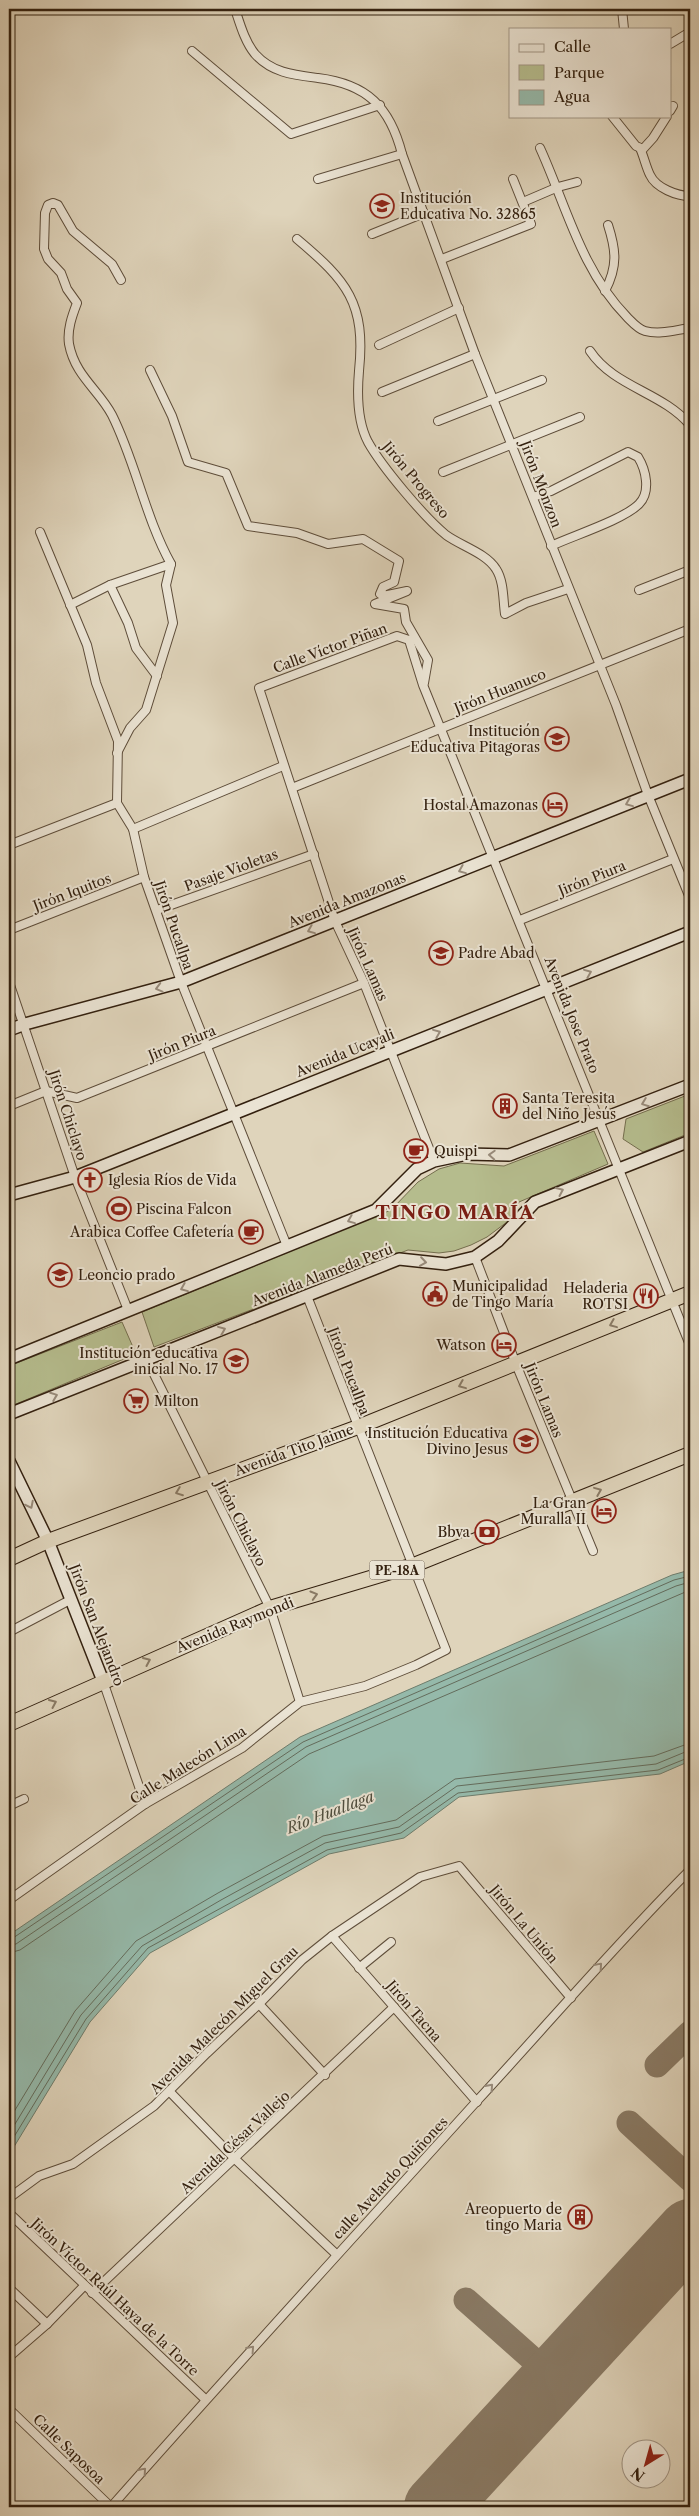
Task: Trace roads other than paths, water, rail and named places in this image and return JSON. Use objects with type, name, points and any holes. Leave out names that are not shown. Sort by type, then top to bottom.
[{"type":"highway","name":"Avenida Tito Jaime","points":[[9,1559],[48,1541],[358,1427],[690,1293]]},
{"type":"highway","name":"Avenida Raymondi","points":[[9,1724],[270,1608],[414,1565],[690,1454]]},
{"type":"street","name":"Jirón Monzon","points":[[235,9],[239,24],[254,52],[271,67],[290,75],[338,81],[357,88],[380,105],[396,130],[402,154],[476,354],[568,589],[600,665],[648,795],[690,898]]},
{"type":"street","points":[[622,9],[624,28]]},
{"type":"street","points":[[672,43],[690,32]]},
{"type":"street","points":[[192,51],[291,134],[380,105]]},
{"type":"street","points":[[614,118],[636,146],[640,148],[646,148],[666,118]]},
{"type":"street","points":[[540,148],[558,187],[582,252],[592,271],[620,310],[643,330],[664,332],[690,328]]},
{"type":"street","points":[[640,148],[650,176],[681,196],[690,196]]},
{"type":"street","points":[[318,180],[402,154]]},
{"type":"street","points":[[442,259],[531,224],[512,179]]},
{"type":"street","points":[[523,202],[558,187],[577,182]]},
{"type":"street","points":[[116,754],[130,728],[146,710],[173,622],[166,585],[171,564],[160,543],[111,413],[83,378],[69,344],[70,324],[77,303],[67,289],[61,273],[48,260],[44,249],[45,213],[48,205],[53,203],[58,205],[72,232],[106,258],[121,280]]},
{"type":"street","points":[[372,234],[424,213]]},
{"type":"street","points":[[605,290],[611,280],[615,248],[608,225]]},
{"type":"street","name":"Jirón Progreso","points":[[296,239],[337,275],[355,304],[360,321],[358,405],[367,440],[378,457],[430,520],[447,536],[496,568],[500,578],[505,614],[526,603],[568,589]]},
{"type":"street","points":[[379,345],[459,308]]},
{"type":"street","points":[[590,351],[607,371],[670,407],[690,425]]},
{"type":"street","points":[[382,392],[476,354]]},
{"type":"street","points":[[150,370],[172,416],[188,462],[226,473],[248,526],[297,533],[328,544],[363,539],[399,561],[394,582],[383,587],[380,594],[383,596],[408,592],[375,604],[404,610],[406,622],[428,660],[423,685]]},
{"type":"street","points":[[438,421],[542,380]]},
{"type":"street","points":[[443,472],[580,417]]},
{"type":"street","points":[[533,497],[551,491],[623,453],[632,452],[638,456],[644,470],[645,489],[638,505],[622,515],[551,546]]},
{"type":"street","name":"Jirón Pucallpa","points":[[40,532],[86,645],[96,683],[118,741],[116,754],[117,802],[132,829],[144,878],[157,910],[181,982],[287,1246]]},
{"type":"street","points":[[70,605],[110,585],[171,564]]},
{"type":"street","points":[[639,590],[690,570]]},
{"type":"street","points":[[110,585],[128,623],[136,648],[157,676]]},
{"type":"street","name":"Jirón Huanuco","points":[[292,788],[342,770],[441,728],[690,629]]},
{"type":"street","name":"Calle Víctor Piñan","points":[[259,688],[397,636],[409,640]]},
{"type":"street","name":"Avenida Jose Prato","points":[[409,640],[423,685],[548,988],[690,1345]]},
{"type":"street","name":"Jirón Lamas","points":[[259,688],[335,921],[364,983],[434,1161]]},
{"type":"street","points":[[132,829],[283,766]]},
{"type":"street","name":"Avenida Amazonas","points":[[9,1030],[181,982],[690,779]]},
{"type":"street","points":[[9,845],[117,802]]},
{"type":"street","name":"Pasaje Violetas","points":[[157,910],[314,854]]},
{"type":"street","name":"Jirón Piura","points":[[520,920],[673,859]]},
{"type":"street","name":"Jirón Iquitos","points":[[9,930],[144,878]]},
{"type":"street","name":"Avenida Ucayali","points":[[9,1195],[75,1177],[690,932]]},
{"type":"street","name":"Jirón Chiclayo","points":[[9,982],[25,1024],[75,1177],[128,1310]]},
{"type":"street","name":"Jirón Piura","points":[[46,1091],[77,1098],[364,983]]},
{"type":"street","points":[[9,1359],[376,1210],[417,1169],[434,1161],[467,1154],[508,1155],[690,1086]]},
{"type":"street","points":[[9,1106],[46,1091]]},
{"type":"street","name":"Avenida Alameda Perú","points":[[9,1414],[399,1259],[446,1264],[475,1257],[498,1241],[535,1202],[690,1141]]},
{"type":"street","name":"Jirón Lamas","points":[[475,1257],[516,1364],[593,1551]]},
{"type":"street","name":"Jirón Pucallpa","points":[[306,1296],[414,1565],[446,1650]]},
{"type":"street","name":"Jirón Chiclayo","points":[[147,1360],[270,1608],[300,1702]]},
{"type":"street","name":"Jirón San Alejandro","points":[[9,1461],[11,1475],[48,1541],[103,1681],[145,1804]]},
{"type":"street","points":[[9,1632],[70,1600]]},
{"type":"street","name":"Calle Malecón Lima","points":[[9,1899],[145,1804],[242,1748],[300,1702],[365,1686],[416,1666],[446,1650]]},
{"type":"street","points":[[9,1806],[24,1799]]},
{"type":"street","name":"Avenida Malecón Miguel Grau","points":[[9,2198],[39,2176],[73,2164],[154,2106],[302,1960],[332,1936],[420,1877],[459,1866]]},
{"type":"street","name":"Jirón La Unión","points":[[459,1866],[571,1998]]},
{"type":"street","name":"calle Avelardo Quiñones","points":[[111,2507],[205,2399],[477,2102],[632,1927],[690,1870]]},
{"type":"street","name":"Jirón Tacna","points":[[332,1936],[477,2102]]},
{"type":"street","points":[[359,1968],[391,1942]]},
{"type":"street","points":[[259,2004],[325,2075]]},
{"type":"street","name":"Avenida César Vallejo","points":[[92,2293],[394,2008]]},
{"type":"street","points":[[170,2092],[235,2159],[336,2254]]},
{"type":"street","name":"Jirón Víctor Raúl Haya de la Torre","points":[[9,2213],[205,2399]]},
{"type":"street","points":[[9,2358],[47,2324],[84,2286]]},
{"type":"street","points":[[9,2288],[47,2324]]},
{"type":"street","name":"Calle Saposoa","points":[[9,2409],[111,2507]]},
{"type":"water","name":"Piscina Falcon","points":[[126,1199],[131,1211],[112,1219],[107,1207]]},
{"type":"water","name":"Río Huallaga","points":[[690,1570],[690,1761],[660,1774],[459,1797],[404,1838],[329,1854],[150,1953],[90,2022],[9,2155],[9,1935],[300,1737],[672,1575]]},
{"type":"place","name":"Institución Educativa No. 32865","points":[[382,206]]},
{"type":"place","name":"Institución Educativa Pitagoras","points":[[557,739]]},
{"type":"place","name":"Hostal Amazonas","points":[[555,805]]},
{"type":"place","name":"Padre Abad","points":[[441,953]]},
{"type":"place","name":"Santa Teresita del Niño Jesús","points":[[505,1106]]},
{"type":"place","name":"Quispi","points":[[416,1151]]},
{"type":"place","name":"Iglesia Ríos de Vida","points":[[90,1180]]},
{"type":"place","name":"Piscina Falcon","points":[[119,1209]]},
{"type":"place","name":"Arabica Coffee Cafetería","points":[[251,1232]]},
{"type":"place","name":"Leoncio prado","points":[[60,1275]]},
{"type":"place","name":"Municipalidad de Tingo María","points":[[435,1294]]},
{"type":"place","name":"Heladeria ROTSI","points":[[646,1296]]},
{"type":"place","name":"Watson","points":[[504,1345]]},
{"type":"place","name":"Institución educativa inicial No. 17","points":[[236,1361]]},
{"type":"place","name":"Milton","points":[[136,1401]]},
{"type":"place","name":"Institución Educativa Divino Jesus","points":[[526,1441]]},
{"type":"place","name":"La Gran Muralla II","points":[[604,1511]]},
{"type":"place","name":"Bbva","points":[[487,1532]]},
{"type":"place","name":"Areopuerto de tingo Maria","points":[[580,2217]]},
{"type":"district","name":"TINGO MARÍA","points":[[455,1212]]}]
